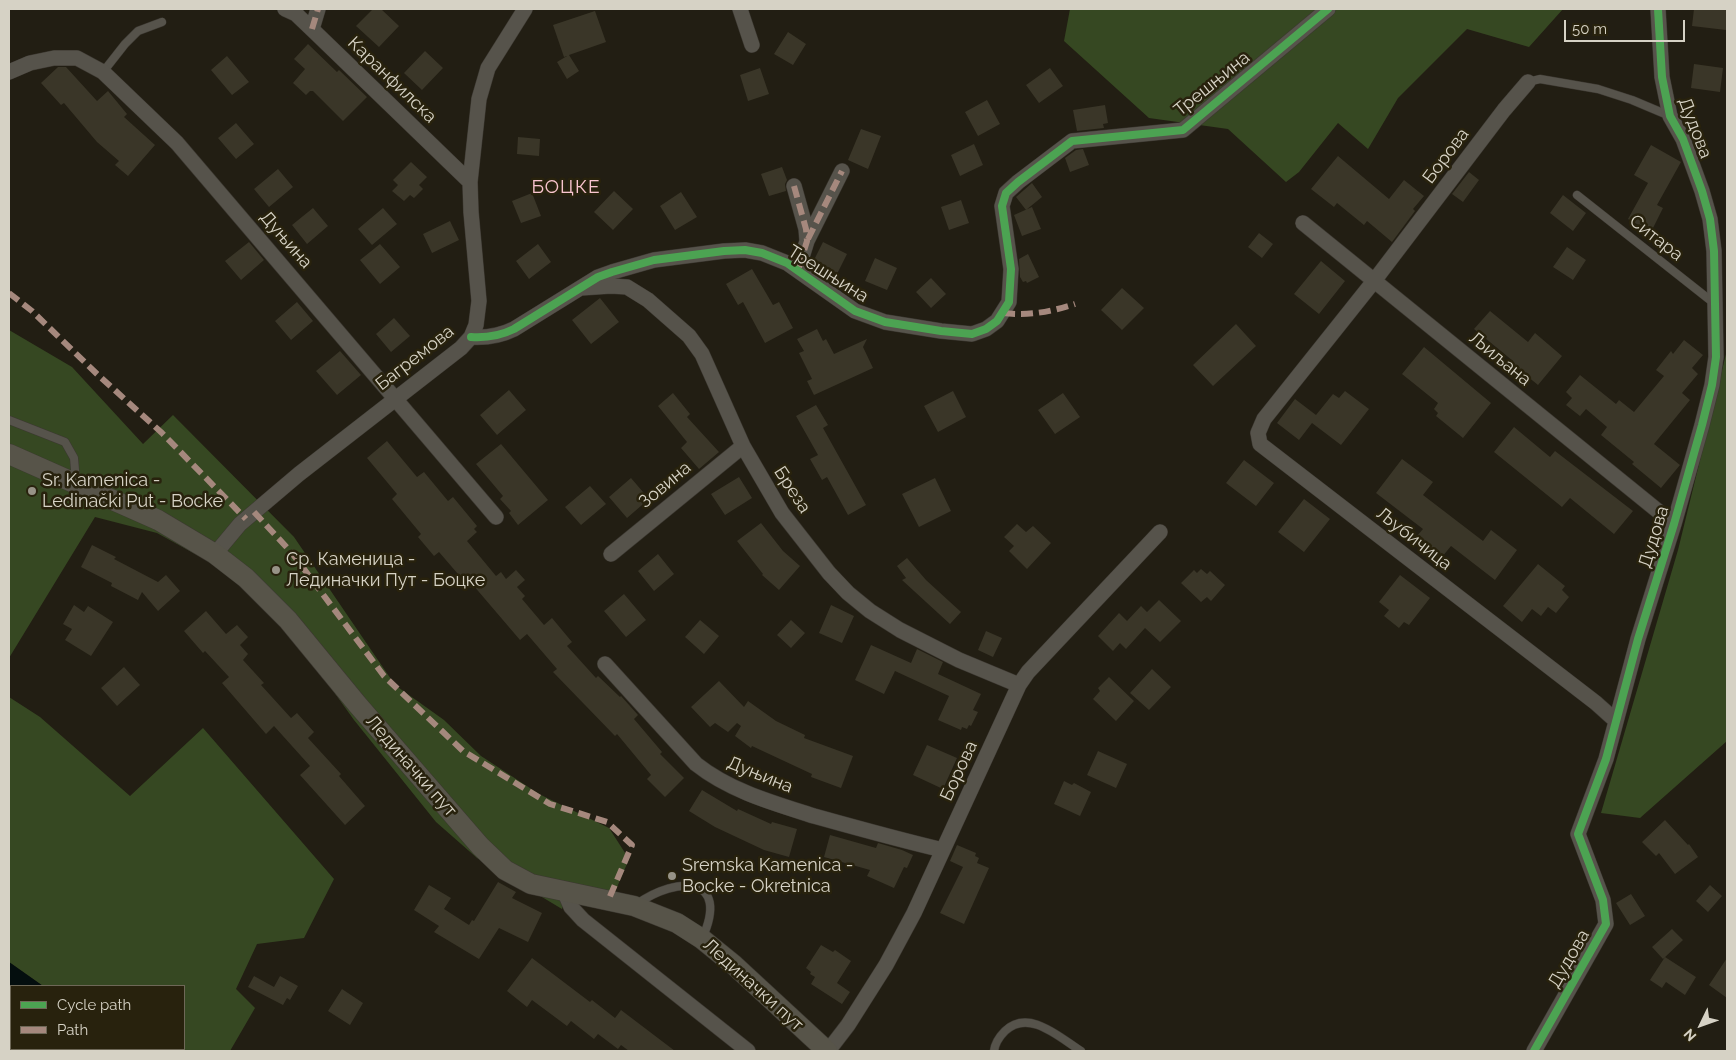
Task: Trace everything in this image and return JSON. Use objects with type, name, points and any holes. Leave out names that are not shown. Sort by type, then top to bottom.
[{"type":"main road","name":"Лединачки пут","points":[[9,454],[158,520],[215,554],[246,578],[288,620],[492,859],[512,874],[531,884],[634,906],[663,916],[702,939],[734,965],[828,1051]]},
{"type":"street","name":"Каранфилска","points":[[285,9],[296,14],[470,182]]},
{"type":"street","points":[[312,29],[318,9]]},
{"type":"street","name":"Багремова","points":[[215,554],[246,519],[299,474],[395,397],[461,348],[471,337],[476,325],[479,301],[470,182],[479,99],[488,68],[525,9]]},
{"type":"street","points":[[740,9],[752,45]]},
{"type":"street","name":"Трешњина","points":[[471,337],[483,338],[502,335],[598,277],[654,260],[744,250],[762,253],[787,263],[855,311],[885,322],[972,334],[986,329],[997,321],[1009,302],[1011,269],[1002,206],[1006,193],[1072,141],[1183,130],[1328,9]]},
{"type":"street","name":"Дудова","points":[[1534,1051],[1606,924],[1603,900],[1578,834],[1606,759],[1638,639],[1674,524],[1712,385],[1716,357],[1714,251],[1710,219],[1683,139],[1670,116],[1662,77],[1658,9]]},
{"type":"street","name":"Дуњина","points":[[9,72],[30,63],[54,58],[77,58],[104,72],[177,143],[496,517]]},
{"type":"street","name":"Борова","points":[[1303,369],[1374,281],[1504,110],[1528,82]]},
{"type":"street","points":[[798,270],[807,241],[842,170]]},
{"type":"street","points":[[794,186],[806,228],[807,241]]},
{"type":"street","name":"Љиљана","points":[[1303,223],[1674,524]]},
{"type":"street","name":"Бреза","points":[[580,288],[627,287],[648,300],[689,336],[702,354],[743,446],[782,513],[848,594],[900,630],[958,660],[1019,685]]},
{"type":"street","name":"Љубичица","points":[[1303,369],[1264,419],[1258,433],[1260,444],[1596,703],[1616,721]]},
{"type":"street","name":"Зовина","points":[[611,554],[743,446]]},
{"type":"street","name":"Борова","points":[[828,1051],[848,1025],[886,965],[914,913],[1019,685],[1028,672],[1160,532]]},
{"type":"street","name":"Дуњина","points":[[605,664],[696,764],[718,780],[787,807],[856,828],[943,850]]},
{"type":"street","points":[[564,891],[571,907],[583,920],[748,1051]]},
{"type":"lane","points":[[104,72],[125,44],[138,31],[162,22]]},
{"type":"lane","name":"Борова","points":[[1528,82],[1540,79],[1598,89],[1632,100],[1670,116]]},
{"type":"lane","name":"Ситара","points":[[1576,196],[1716,305]]},
{"type":"lane","points":[[9,420],[65,442],[74,458],[76,484]]},
{"type":"lane","points":[[634,906],[659,891],[681,885],[693,885],[703,891],[709,899],[711,909],[708,926],[702,939]]},
{"type":"lane","points":[[994,1051],[999,1037],[1007,1029],[1016,1024],[1026,1022],[1038,1024],[1081,1051]]},
{"type":"green space","points":[[1070,9],[1563,9],[1529,47],[1467,29],[1398,98],[1368,149],[1338,123],[1299,172],[1286,182],[1228,129],[1149,118],[1064,41]]},
{"type":"green space","points":[[9,330],[72,367],[143,444],[173,415],[294,537],[395,685],[444,720],[481,756],[539,794],[609,828],[629,859],[615,892],[569,888],[562,909],[477,858],[436,822],[354,720],[288,628],[235,576],[157,533],[95,517],[9,658]]},
{"type":"green space","points":[[1727,350],[1727,741],[1640,818],[1601,813],[1678,550]]},
{"type":"green space","points":[[9,697],[40,717],[130,796],[203,728],[334,879],[304,938],[257,944],[236,989],[255,1008],[230,1051],[130,1050],[185,1050],[185,985],[42,985],[9,962]]},
{"type":"shaded area","points":[[9,962],[42,985],[10,985],[10,1050],[132,1051],[9,1051]]},
{"type":"building","points":[[373,9],[381,9],[399,26],[379,47],[356,26]]},
{"type":"building","points":[[1694,9],[1727,9],[1726,30],[1692,26]]},
{"type":"building","points":[[595,11],[606,42],[569,55],[579,71],[567,79],[557,62],[567,56],[564,57],[553,25]]},
{"type":"building","points":[[788,32],[806,44],[793,65],[774,54]]},
{"type":"building","points":[[308,44],[367,97],[343,121],[313,91],[306,95],[293,83],[305,69],[294,59]]},
{"type":"building","points":[[425,51],[443,68],[422,90],[404,73]]},
{"type":"building","points":[[227,56],[249,82],[232,95],[211,70]]},
{"type":"building","points":[[1694,64],[1723,68],[1720,92],[1691,88]]},
{"type":"building","points":[[58,67],[66,67],[97,101],[108,91],[127,114],[124,117],[155,145],[128,176],[115,165],[119,161],[97,142],[64,103],[61,105],[41,83]]},
{"type":"building","points":[[760,68],[769,94],[748,101],[740,75]]},
{"type":"building","points":[[1050,68],[1063,86],[1039,103],[1026,85]]},
{"type":"building","points":[[987,100],[1000,124],[978,136],[965,112]]},
{"type":"building","points":[[1105,105],[1108,123],[1103,124],[1104,128],[1077,131],[1073,110]]},
{"type":"building","points":[[236,123],[254,144],[236,159],[218,138]]},
{"type":"building","points":[[861,129],[881,136],[868,169],[848,160]]},
{"type":"building","points":[[518,137],[540,139],[539,156],[517,154]]},
{"type":"building","points":[[974,144],[983,165],[960,176],[951,155]]},
{"type":"building","points":[[1651,145],[1681,162],[1657,205],[1663,208],[1651,232],[1628,219],[1648,183],[1634,175]]},
{"type":"building","points":[[1083,149],[1089,165],[1070,172],[1065,158],[1076,150]]},
{"type":"building","points":[[1338,156],[1389,199],[1404,180],[1424,196],[1413,209],[1415,211],[1392,242],[1367,221],[1364,225],[1337,203],[1334,207],[1311,189]]},
{"type":"building","points":[[411,162],[427,177],[419,185],[423,189],[414,198],[410,195],[404,201],[392,191],[398,185],[393,180]]},
{"type":"building","points":[[782,167],[787,180],[785,184],[786,191],[769,196],[761,174]]},
{"type":"building","points":[[278,169],[293,187],[269,207],[254,189]]},
{"type":"building","points":[[1469,172],[1479,180],[1463,202],[1452,194]]},
{"type":"building","points":[[1032,183],[1042,197],[1026,210],[1016,197]]},
{"type":"building","points":[[614,191],[633,209],[613,230],[594,212]]},
{"type":"building","points":[[681,192],[697,217],[675,230],[660,206]]},
{"type":"building","points":[[532,193],[541,216],[521,223],[512,201]]},
{"type":"building","points":[[1563,195],[1586,213],[1573,231],[1550,213]]},
{"type":"building","points":[[961,200],[969,223],[949,230],[941,207]]},
{"type":"building","points":[[1032,207],[1041,229],[1022,236],[1014,215]]},
{"type":"building","points":[[313,208],[328,226],[307,244],[292,225]]},
{"type":"building","points":[[383,208],[397,224],[372,245],[358,229]]},
{"type":"building","points":[[450,221],[459,240],[432,253],[423,234]]},
{"type":"building","points":[[1259,233],[1273,244],[1262,258],[1248,247]]},
{"type":"building","points":[[249,242],[264,260],[241,280],[225,261]]},
{"type":"building","points":[[823,242],[847,254],[837,274],[813,262]]},
{"type":"building","points":[[380,244],[400,267],[380,284],[360,260]]},
{"type":"building","points":[[538,244],[551,262],[529,279],[516,261]]},
{"type":"building","points":[[1567,247],[1586,260],[1573,280],[1553,267]]},
{"type":"building","points":[[1028,254],[1039,277],[1027,283],[1026,281],[1023,282],[1020,277],[1019,259]]},
{"type":"building","points":[[875,258],[897,268],[887,290],[865,281]]},
{"type":"building","points":[[1321,261],[1345,281],[1319,314],[1294,294]]},
{"type":"building","points":[[752,269],[773,305],[779,302],[793,328],[765,343],[743,302],[738,305],[726,284]]},
{"type":"building","points":[[931,278],[946,294],[931,308],[916,292]]},
{"type":"building","points":[[1122,288],[1144,308],[1122,330],[1101,310]]},
{"type":"building","points":[[600,298],[619,322],[591,344],[572,320]]},
{"type":"building","points":[[297,302],[313,321],[291,340],[275,321]]},
{"type":"building","points":[[1490,311],[1528,342],[1535,333],[1562,356],[1538,385],[1511,363],[1513,361],[1474,329]]},
{"type":"building","points":[[394,318],[410,336],[391,352],[376,334]]},
{"type":"building","points":[[1236,324],[1256,346],[1213,386],[1193,365]]},
{"type":"building","points":[[817,329],[823,341],[826,339],[834,354],[867,339],[863,347],[873,368],[814,395],[807,381],[812,379],[799,353],[804,351],[797,339]]},
{"type":"building","points":[[1684,340],[1703,355],[1692,368],[1698,374],[1682,393],[1690,400],[1654,444],[1680,465],[1661,488],[1632,464],[1634,462],[1601,435],[1607,427],[1586,409],[1580,416],[1566,405],[1572,398],[1566,392],[1580,375],[1616,404],[1619,400],[1634,412],[1664,376],[1656,370],[1671,351],[1673,354]]},
{"type":"building","points":[[1424,347],[1491,403],[1463,438],[1436,416],[1438,413],[1434,409],[1438,403],[1402,374]]},
{"type":"building","points":[[340,351],[361,375],[337,395],[316,371]]},
{"type":"building","points":[[509,390],[526,410],[497,435],[480,415]]},
{"type":"building","points":[[953,391],[966,417],[938,432],[924,406]]},
{"type":"building","points":[[1345,391],[1369,409],[1341,445],[1312,423],[1299,440],[1277,423],[1295,399],[1316,415],[1333,394],[1339,398]]},
{"type":"building","points":[[673,393],[690,414],[687,417],[719,452],[699,469],[681,448],[687,442],[658,406]]},
{"type":"building","points":[[1063,393],[1080,417],[1055,434],[1038,410]]},
{"type":"building","points":[[816,405],[828,425],[823,428],[866,505],[848,515],[827,477],[822,480],[810,459],[818,455],[796,416]]},
{"type":"building","points":[[1514,427],[1550,457],[1555,451],[1633,511],[1614,534],[1570,498],[1562,507],[1494,452]]},
{"type":"building","points":[[387,441],[417,477],[424,472],[448,501],[453,497],[477,526],[474,529],[477,532],[467,541],[496,576],[501,572],[506,579],[516,570],[525,580],[517,587],[525,596],[522,599],[544,625],[552,618],[572,642],[567,646],[596,678],[598,676],[621,696],[638,715],[634,719],[662,752],[660,754],[684,778],[665,797],[647,779],[651,775],[617,734],[615,736],[553,672],[557,669],[527,634],[520,640],[473,585],[470,588],[439,552],[434,556],[418,537],[421,534],[392,499],[397,494],[367,458]]},
{"type":"building","points":[[501,444],[548,500],[518,525],[509,513],[511,511],[500,499],[503,496],[476,464]]},
{"type":"building","points":[[1402,459],[1433,482],[1423,495],[1483,541],[1491,530],[1517,550],[1495,580],[1451,546],[1442,557],[1416,537],[1423,529],[1376,493]]},
{"type":"building","points":[[1244,460],[1274,483],[1256,506],[1226,483]]},
{"type":"building","points":[[739,477],[752,498],[725,515],[711,494]]},
{"type":"building","points":[[631,478],[649,499],[627,518],[609,497]]},
{"type":"building","points":[[935,478],[951,511],[919,527],[902,494]]},
{"type":"building","points":[[590,486],[606,504],[581,525],[565,507]]},
{"type":"building","points":[[1304,499],[1330,519],[1304,552],[1278,532]]},
{"type":"building","points":[[761,523],[783,551],[800,566],[779,590],[762,575],[737,541]]},
{"type":"building","points":[[1017,524],[1026,532],[1033,526],[1051,543],[1027,569],[1009,551],[1014,546],[1004,537]]},
{"type":"building","points":[[92,545],[158,582],[166,575],[180,591],[158,611],[142,592],[138,600],[111,586],[112,583],[81,567]]},
{"type":"building","points":[[658,554],[674,574],[654,591],[638,571]]},
{"type":"building","points":[[907,558],[926,580],[961,612],[950,624],[902,580],[906,578],[897,566]]},
{"type":"building","points":[[1538,564],[1565,586],[1562,590],[1569,597],[1556,613],[1548,607],[1541,616],[1532,609],[1522,622],[1503,606]]},
{"type":"building","points":[[1201,569],[1207,574],[1210,571],[1225,585],[1211,601],[1207,597],[1201,602],[1181,583],[1194,570],[1197,573]]},
{"type":"building","points":[[1400,575],[1430,598],[1409,625],[1404,622],[1399,628],[1384,616],[1389,610],[1379,602]]},
{"type":"building","points":[[624,594],[646,620],[626,637],[604,611]]},
{"type":"building","points":[[1159,600],[1181,621],[1160,642],[1145,628],[1126,649],[1120,643],[1113,651],[1098,636],[1119,613],[1127,621],[1141,606],[1147,612]]},
{"type":"building","points":[[74,605],[84,612],[88,606],[113,622],[91,656],[65,640],[72,629],[63,624]]},
{"type":"building","points":[[831,605],[854,616],[842,643],[819,633]]},
{"type":"building","points":[[206,611],[226,634],[237,625],[248,637],[240,645],[248,654],[243,660],[264,683],[261,685],[291,718],[297,713],[314,732],[308,738],[341,774],[339,776],[365,806],[345,825],[300,775],[310,766],[274,726],[266,734],[222,683],[229,677],[205,651],[203,653],[184,631]]},
{"type":"building","points":[[700,620],[719,636],[704,654],[685,637]]},
{"type":"building","points":[[791,620],[805,633],[791,648],[777,635]]},
{"type":"building","points":[[986,631],[1002,638],[993,657],[978,650]]},
{"type":"building","points":[[871,645],[911,663],[917,649],[943,662],[938,674],[981,694],[973,710],[978,712],[971,726],[969,725],[967,729],[962,727],[961,730],[938,720],[949,696],[895,671],[884,694],[855,680]]},
{"type":"building","points":[[124,667],[140,685],[117,706],[101,688]]},
{"type":"building","points":[[1152,669],[1171,687],[1149,710],[1130,693]]},
{"type":"building","points":[[1109,677],[1134,701],[1116,721],[1093,699],[1100,691],[1098,688]]},
{"type":"building","points":[[719,681],[744,707],[748,701],[776,721],[805,735],[804,738],[853,756],[841,788],[811,777],[812,774],[752,746],[751,748],[735,736],[741,726],[737,723],[728,732],[715,723],[710,727],[691,707]]},
{"type":"building","points":[[927,745],[957,758],[943,789],[913,775]]},
{"type":"building","points":[[1098,751],[1127,764],[1116,788],[1087,775]]},
{"type":"building","points":[[1064,781],[1072,785],[1074,783],[1091,792],[1080,816],[1054,804]]},
{"type":"building","points":[[702,790],[737,811],[738,809],[771,824],[772,822],[797,829],[789,857],[764,850],[715,827],[689,811]]},
{"type":"building","points":[[1665,820],[1689,844],[1698,857],[1675,874],[1659,853],[1656,856],[1642,842]]},
{"type":"building","points":[[830,835],[876,848],[878,843],[913,855],[907,868],[904,867],[894,888],[867,876],[870,870],[824,857]]},
{"type":"building","points":[[957,845],[976,853],[975,856],[979,858],[977,863],[989,868],[964,924],[940,913],[963,867],[950,861]]},
{"type":"building","points":[[498,882],[516,892],[512,898],[542,913],[528,942],[499,928],[479,959],[434,932],[439,926],[414,910],[429,885],[451,898],[444,909],[469,925],[472,920],[474,921]]},
{"type":"building","points":[[1710,885],[1722,896],[1708,912],[1696,901]]},
{"type":"building","points":[[1631,894],[1645,916],[1630,925],[1616,903]]},
{"type":"building","points":[[1672,929],[1683,940],[1663,959],[1652,947]]},
{"type":"building","points":[[821,945],[833,952],[835,950],[851,961],[837,983],[850,992],[842,1004],[811,984],[815,977],[806,968]]},
{"type":"building","points":[[1665,957],[1696,977],[1685,995],[1666,982],[1662,988],[1650,980]]},
{"type":"building","points":[[532,958],[590,1002],[592,1000],[615,1018],[621,1010],[675,1051],[629,1051],[621,1045],[618,1049],[598,1034],[594,1039],[571,1021],[567,1026],[532,1000],[527,1007],[507,991]]},
{"type":"building","points":[[1727,958],[1727,998],[1709,985]]},
{"type":"building","points":[[254,976],[274,987],[280,976],[298,986],[290,1000],[287,998],[283,1005],[248,987]]},
{"type":"building","points":[[342,989],[363,1003],[350,1025],[328,1011]]},
{"type":"marked path","points":[[312,29],[318,9]]},
{"type":"marked path","points":[[808,239],[842,171]]},
{"type":"marked path","points":[[794,186],[806,229],[807,241],[798,270]]},
{"type":"marked path","points":[[9,293],[32,311],[162,433],[246,519]]},
{"type":"marked path","points":[[1003,313],[1039,313],[1075,304]]},
{"type":"marked path","points":[[254,512],[292,553],[384,676],[463,751],[550,804],[607,822],[632,845],[608,901]]},
{"type":"cycle path","points":[[471,337],[493,336],[514,329],[598,277],[612,272],[654,260],[745,250],[762,253],[787,263],[855,311],[885,322],[972,334],[986,329],[997,321],[1009,302],[1011,269],[1002,206],[1006,193],[1072,141],[1183,130],[1328,9]]},
{"type":"cycle path","points":[[1534,1051],[1606,924],[1603,900],[1578,834],[1606,759],[1638,639],[1674,524],[1702,425],[1712,385],[1716,357],[1714,251],[1710,219],[1683,139],[1670,116],[1662,77],[1658,9]]},
{"type":"place","name":"Sr. Kamenica - Ledinački Put - Bocke","points":[[32,491]]},
{"type":"place","name":"Ср. Каменица - Лединачки Пут - Боцке","points":[[276,570]]},
{"type":"place","name":"Sremska Kamenica - Bocke - Okretnica","points":[[672,876]]},
{"type":"district","name":"БОЦКЕ","points":[[566,187]]}]
